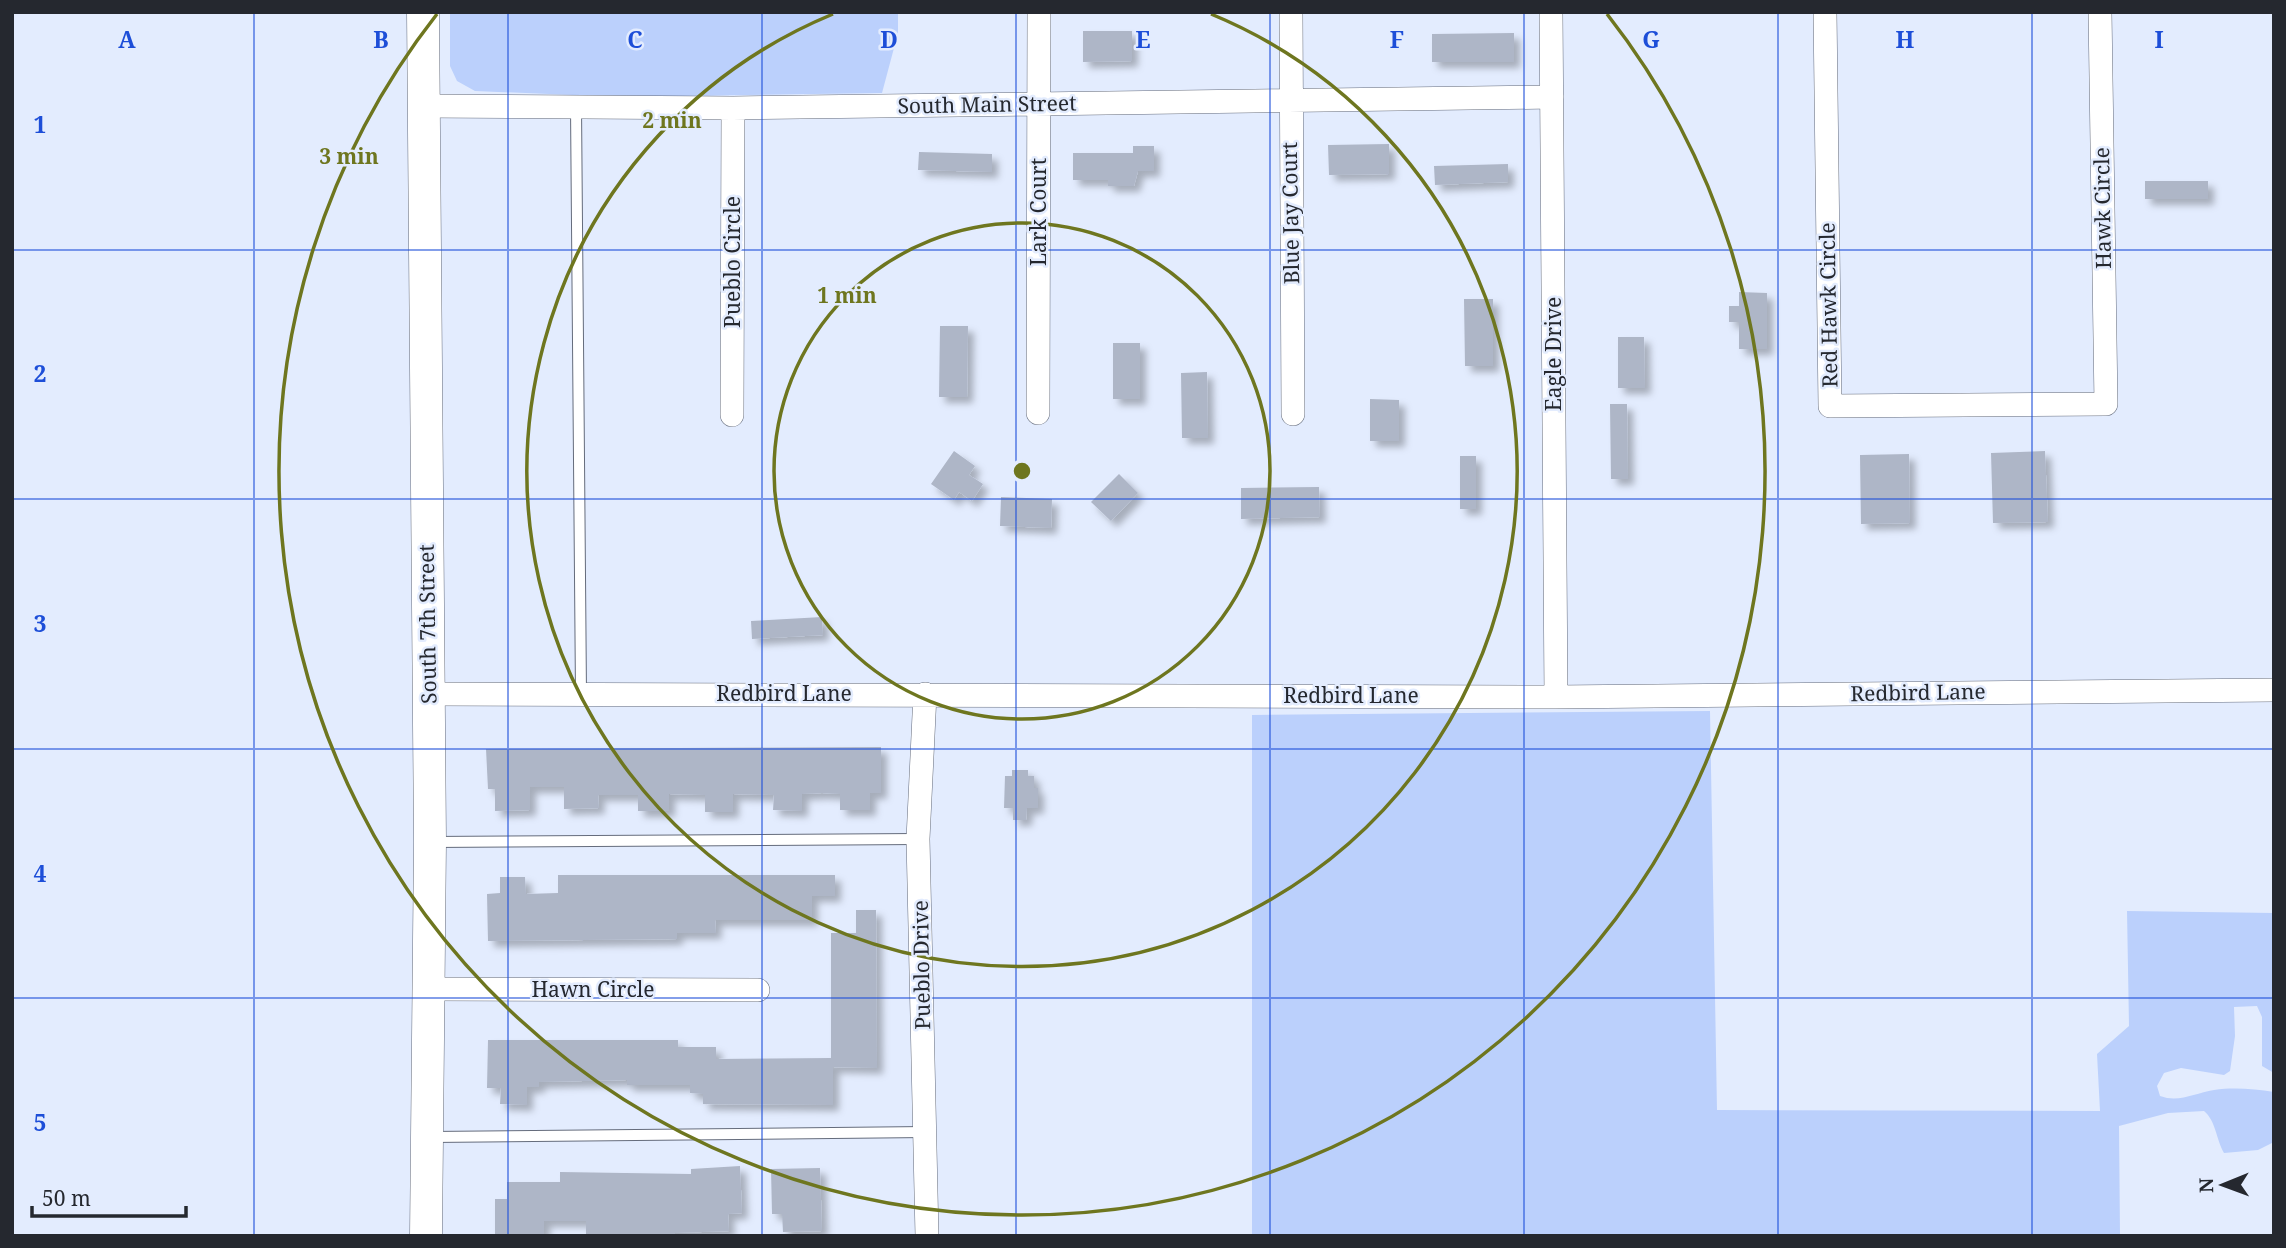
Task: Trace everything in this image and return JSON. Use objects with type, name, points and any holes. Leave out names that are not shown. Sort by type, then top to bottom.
[{"type":"main road","name":"South 7th Street","points":[[423,12],[430,842],[426,1236]]},
{"type":"street","name":"Lark Court","points":[[1038,413],[1039,12]]},
{"type":"street","name":"Blue Jay Court","points":[[1291,12],[1293,414]]},
{"type":"street","name":"Eagle Drive","points":[[1551,12],[1556,697]]},
{"type":"street","name":"Red Hawk Circle","points":[[1825,12],[1830,405],[2106,404]]},
{"type":"street","name":"Hawk Circle","points":[[2100,12],[2106,404]]},
{"type":"street","name":"South Main Street","points":[[422,106],[733,108],[1552,97]]},
{"type":"street","name":"Pueblo Circle","points":[[732,415],[733,108]]},
{"type":"street","name":"Redbird Lane","points":[[428,694],[1556,697],[2274,690]]},
{"type":"street","name":"Pueblo Drive","points":[[925,694],[919,839],[927,1236]]},
{"type":"street","name":"Hawn Circle","points":[[428,989],[758,990]]},
{"type":"lane","points":[[576,107],[581,694]]},
{"type":"lane","points":[[430,842],[919,839]]},
{"type":"lane","points":[[426,1137],[926,1132]]},
{"type":"shaded area","points":[[450,12],[898,12],[898,33],[882,93],[620,97],[475,91],[457,81],[450,66]]},
{"type":"shaded area","points":[[1710,711],[1717,1110],[2100,1111],[2097,1054],[2129,1026],[2127,911],[2274,913],[2274,1073],[2262,1066],[2262,1017],[2257,1006],[2234,1007],[2235,1036],[2230,1071],[2224,1075],[2181,1068],[2164,1073],[2157,1086],[2160,1096],[2167,1098],[2187,1097],[2222,1089],[2274,1092],[2274,1142],[2258,1150],[2224,1153],[2211,1120],[2204,1111],[2168,1113],[2119,1126],[2120,1236],[1252,1236],[1252,715]]},
{"type":"building","points":[[1083,31],[1132,31],[1132,61],[1083,62]]},
{"type":"building","points":[[1514,33],[1514,62],[1432,62],[1432,34]]},
{"type":"building","points":[[1389,144],[1389,174],[1329,175],[1328,145]]},
{"type":"building","points":[[1133,146],[1154,146],[1154,171],[1138,171],[1134,186],[1108,186],[1108,180],[1073,180],[1073,153],[1133,153]]},
{"type":"building","points":[[919,152],[992,154],[992,172],[918,170]]},
{"type":"building","points":[[1508,164],[1508,182],[1435,185],[1434,166]]},
{"type":"building","points":[[2145,181],[2208,181],[2208,199],[2145,199]]},
{"type":"building","points":[[1739,292],[1767,293],[1767,349],[1739,349],[1739,322],[1729,322],[1729,306],[1739,306]]},
{"type":"building","points":[[1464,299],[1493,299],[1493,366],[1465,366]]},
{"type":"building","points":[[940,326],[968,326],[967,397],[939,397]]},
{"type":"building","points":[[1618,337],[1644,337],[1645,388],[1618,388]]},
{"type":"building","points":[[1113,343],[1140,343],[1140,399],[1113,399]]},
{"type":"building","points":[[1207,372],[1208,438],[1182,438],[1181,373]]},
{"type":"building","points":[[1370,399],[1399,400],[1399,441],[1370,441]]},
{"type":"building","points":[[1610,404],[1627,404],[1628,479],[1611,479]]},
{"type":"building","points":[[954,451],[975,466],[969,475],[983,484],[972,501],[959,492],[954,500],[931,484]]},
{"type":"building","points":[[2045,451],[2048,522],[1993,523],[1991,453]]},
{"type":"building","points":[[1909,454],[1910,523],[1861,524],[1860,455]]},
{"type":"building","points":[[1460,456],[1476,456],[1476,509],[1460,509]]},
{"type":"building","points":[[1119,474],[1138,493],[1111,521],[1091,502]]},
{"type":"building","points":[[1319,487],[1320,517],[1241,519],[1241,488]]},
{"type":"building","points":[[1001,497],[1052,499],[1051,528],[1000,526]]},
{"type":"building","points":[[822,617],[823,635],[752,639],[751,621]]},
{"type":"building","points":[[881,747],[881,793],[870,793],[870,810],[840,810],[840,794],[822,793],[802,794],[802,811],[773,810],[774,795],[733,794],[733,812],[705,812],[705,795],[669,794],[669,811],[638,811],[638,795],[598,795],[599,808],[564,809],[564,787],[530,787],[530,810],[495,811],[495,789],[488,789],[486,749]]},
{"type":"building","points":[[1012,770],[1028,770],[1028,776],[1034,776],[1034,788],[1038,788],[1038,808],[1027,808],[1026,820],[1013,820],[1013,808],[1004,808],[1005,776],[1012,776]]},
{"type":"building","points":[[558,875],[835,875],[835,896],[812,896],[812,920],[715,920],[716,933],[677,933],[677,939],[488,941],[487,894],[500,893],[500,877],[525,877],[526,894],[558,893]]},
{"type":"building","points":[[856,910],[876,910],[877,1068],[833,1067],[833,1105],[703,1104],[703,1094],[690,1093],[690,1085],[627,1085],[627,1080],[539,1082],[539,1087],[527,1087],[527,1105],[500,1104],[501,1088],[487,1088],[488,1040],[678,1040],[678,1047],[716,1047],[716,1059],[831,1058],[831,933],[856,933]]},
{"type":"building","points":[[740,1166],[742,1213],[728,1214],[729,1231],[675,1233],[675,1236],[586,1236],[586,1221],[544,1221],[544,1236],[495,1236],[495,1199],[507,1199],[507,1182],[560,1182],[560,1172],[691,1174],[691,1169]]},
{"type":"building","points":[[820,1168],[822,1231],[783,1232],[782,1214],[772,1214],[771,1169]]}]
